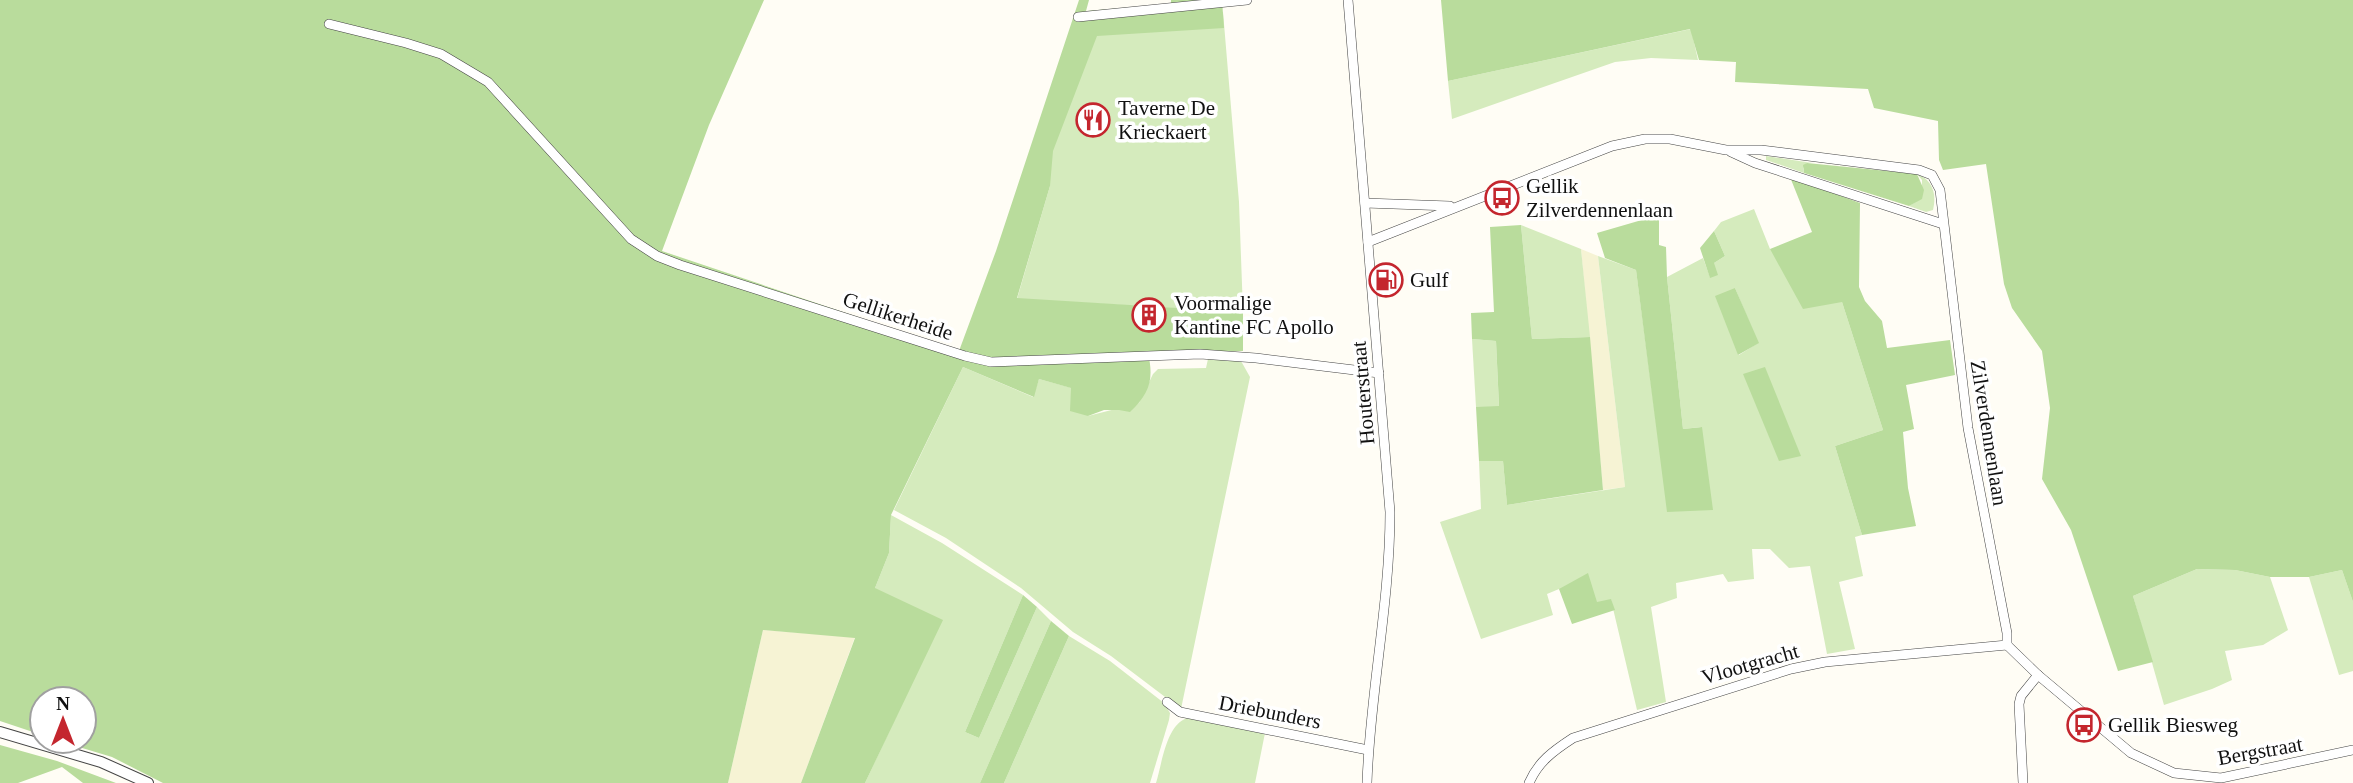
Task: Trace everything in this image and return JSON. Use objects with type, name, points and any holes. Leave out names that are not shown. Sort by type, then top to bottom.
[{"type":"street","points":[[1078,18],[1247,0]]},
{"type":"street","name":"Houterstraat","points":[[1348,0],[1390,512],[1390,542],[1368,750],[1367,783]]},
{"type":"street","name":"Gellikerheide","points":[[329,24],[441,54],[488,82],[631,239],[657,256],[680,265],[991,362],[1199,354],[1379,373]]},
{"type":"street","name":"Zilverdennenlaan","points":[[1368,242],[1612,146],[1645,139],[1671,139],[1726,150],[1761,150],[1919,170],[1932,175],[1940,190],[1968,428],[2007,633],[2007,646]]},
{"type":"street","name":"Zilverdennenlaan","points":[[1726,150],[1755,163],[1943,224]]},
{"type":"street","name":"Zilverdennenlaan","points":[[1365,203],[1455,206]]},
{"type":"street","name":"Bergstraat","points":[[2007,646],[2132,753],[2174,773],[2221,778],[2353,750]]},
{"type":"street","name":"Vlootgracht","points":[[1529,783],[1542,762],[1573,738],[1791,668],[1825,662],[2007,646]]},
{"type":"street","points":[[2023,783],[2019,704],[2021,696],[2038,675]]},
{"type":"street","name":"Driebunders","points":[[1167,702],[1180,712],[1368,750]]},
{"type":"street","points":[[0,732],[101,762],[148,783]]},
{"type":"shaded area","points":[[1581,249],[1598,256],[1625,487],[1603,490]]},
{"type":"shaded area","points":[[763,630],[855,637],[801,783],[728,783]]},
{"type":"green space","points":[[0,0],[764,0],[709,125],[662,251],[959,351],[996,251],[1079,0],[1089,0],[1086,11],[1171,4],[1171,0],[1222,0],[1224,28],[1097,36],[1053,151],[1050,186],[1017,298],[1243,312],[1243,351],[1148,353],[1151,371],[1149,385],[1137,405],[1130,412],[1104,410],[1088,416],[1070,411],[1071,388],[1039,379],[1034,397],[963,367],[891,515],[889,553],[875,588],[943,620],[865,783],[801,783],[855,638],[763,630],[728,783],[163,783],[98,753],[98,685],[28,685],[28,730],[0,721]]},
{"type":"green space","points":[[1441,0],[2353,0],[2353,602],[2342,570],[2309,577],[2270,577],[2235,570],[2197,569],[2133,596],[2153,662],[2118,671],[2071,530],[2042,479],[2050,408],[2042,351],[2012,308],[2004,284],[1986,164],[1943,170],[1939,160],[1938,121],[1874,108],[1868,89],[1735,82],[1736,62],[1699,60],[1690,29],[1448,81]]},
{"type":"green space","points":[[1223,12],[1239,202],[1243,312],[1017,299],[1050,186],[1029,180],[1080,27]]},
{"type":"green space","points":[[1691,29],[1698,60],[1651,58],[1615,62],[1452,119],[1448,81]]},
{"type":"green space","points":[[1766,156],[1812,163],[1807,163],[1803,168],[1804,173],[1766,160]]},
{"type":"green space","points":[[1807,163],[1917,174],[1924,190],[1922,199],[1909,206],[1804,173],[1803,165]]},
{"type":"green space","points":[[1917,174],[1927,180],[1933,189],[1933,210],[1926,212],[1909,206],[1922,198],[1922,180]]},
{"type":"green space","points":[[1790,177],[1860,203],[1859,287],[1865,301],[1882,321],[1887,348],[1950,340],[1955,375],[1906,385],[1914,429],[1903,432],[1908,488],[1916,526],[1862,535],[1835,446],[1883,430],[1842,302],[1803,309],[1770,249],[1812,232]]},
{"type":"green space","points":[[1754,209],[1770,249],[1842,302],[1883,430],[1835,446],[1862,535],[1855,537],[1863,576],[1839,582],[1855,649],[1827,654],[1810,566],[1789,568],[1770,549],[1752,549],[1754,579],[1728,582],[1723,574],[1676,583],[1677,598],[1651,607],[1666,702],[1637,710],[1611,600],[1597,603],[1559,589],[1547,594],[1553,615],[1481,639],[1440,522],[1481,509],[1479,461],[1503,461],[1507,505],[1625,487],[1598,256],[1636,270],[1668,512],[1701,427],[1683,429],[1667,277],[1703,258],[1710,277],[1714,263],[1725,256],[1714,231],[1721,222]],"holes":[[[1735,288],[1758,343],[1738,355]]]},
{"type":"green space","points":[[1659,215],[1659,245],[1666,247],[1683,429],[1702,427],[1713,510],[1667,512],[1636,270],[1605,258],[1597,233]]},
{"type":"green space","points":[[1521,225],[1581,249],[1590,337],[1532,339]]},
{"type":"green space","points":[[1521,225],[1532,339],[1590,337],[1603,490],[1507,505],[1503,461],[1479,461],[1476,407],[1499,406],[1496,341],[1472,339],[1471,313],[1494,312],[1490,227]]},
{"type":"green space","points":[[1714,231],[1725,256],[1714,263],[1718,275],[1710,278],[1700,248]]},
{"type":"green space","points":[[1735,288],[1759,343],[1738,355],[1715,296]]},
{"type":"green space","points":[[1472,339],[1496,341],[1499,407],[1476,407]]},
{"type":"green space","points":[[1208,359],[1241,361],[1250,377],[1181,709],[1111,656],[1073,632],[1021,588],[946,538],[894,510],[963,367],[1033,397],[1039,379],[1072,388],[1088,416],[1139,403],[1158,369],[1206,368]]},
{"type":"green space","points":[[1765,367],[1801,456],[1779,461],[1743,374]]},
{"type":"green space","points":[[891,515],[942,543],[1023,595],[965,732],[979,738],[1037,607],[1051,621],[980,783],[865,783],[903,702],[875,588],[889,553]]},
{"type":"green space","points":[[2197,569],[2235,570],[2270,577],[2288,630],[2263,645],[2225,651],[2232,680],[2164,705],[2133,596]]},
{"type":"green space","points":[[2342,570],[2353,602],[2353,671],[2339,675],[2309,577]]},
{"type":"green space","points":[[1588,573],[1597,602],[1611,599],[1615,610],[1572,624],[1559,589]]},
{"type":"green space","points":[[1023,595],[1037,607],[979,738],[965,732]]},
{"type":"green space","points":[[1051,621],[1069,636],[1004,783],[980,783]]},
{"type":"green space","points":[[1069,636],[1110,661],[1164,703],[1170,713],[1150,783],[1004,783]]},
{"type":"green space","points":[[1187,718],[1265,733],[1255,783],[1156,783],[1174,728]]},
{"type":"green space","points":[[0,745],[57,761],[116,783],[83,783],[62,767],[18,783],[0,783]]},
{"type":"place","name":"Taverne De Krieckaert","points":[[1093,120]]},
{"type":"place","name":"Gellik Zilverdennenlaan","points":[[1502,198]]},
{"type":"place","name":"Gulf","points":[[1386,280]]},
{"type":"place","name":"Voormalige Kantine FC Apollo","points":[[1149,315]]},
{"type":"place","name":"Gellik Biesweg","points":[[2084,725]]}]
